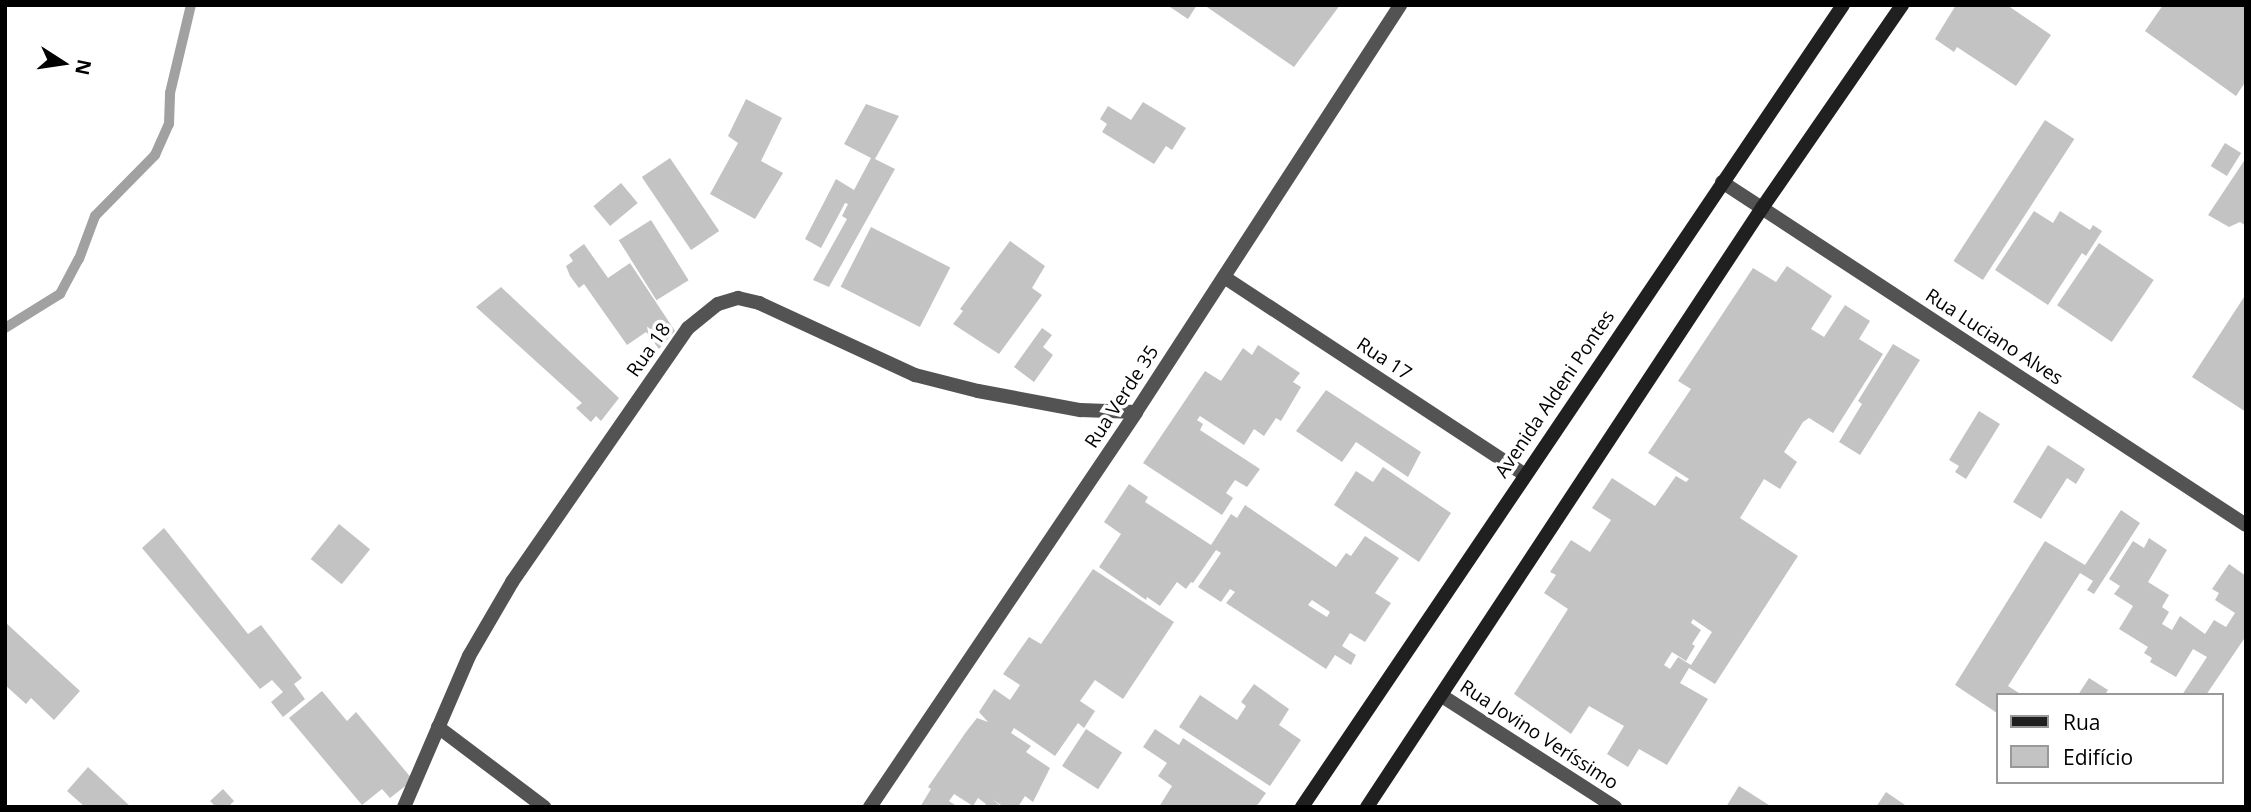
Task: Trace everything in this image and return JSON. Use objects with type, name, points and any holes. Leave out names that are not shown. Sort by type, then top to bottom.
[{"type":"main road","name":"Avenida Aldeni Pontes","points":[[1302,807],[1524,474],[1843,5]]},
{"type":"main road","points":[[1367,807],[1762,208],[1902,5]]},
{"type":"street","name":"Rua Verde 35","points":[[870,807],[1136,412],[1400,5]]},
{"type":"street","name":"Rua Luciano Alves","points":[[1722,181],[2246,526]]},
{"type":"street","name":"Rua 17","points":[[1224,277],[1524,474]]},
{"type":"street","name":"Rua 18","points":[[404,807],[469,656],[512,582],[688,328],[718,304],[738,298],[759,303],[915,375],[978,391],[1080,410],[1136,412]]},
{"type":"street","name":"Rua Jovino Veríssimo","points":[[1442,696],[1615,807]]},
{"type":"street","points":[[439,727],[544,807]]},
{"type":"building","points":[[1167,5],[1197,5],[1188,19]]},
{"type":"building","points":[[1204,5],[1340,5],[1294,67]]},
{"type":"building","points":[[1956,5],[2007,5],[2051,35],[2016,86],[1957,47],[1954,52],[1935,39]]},
{"type":"building","points":[[2163,5],[2246,5],[2246,81],[2236,96],[2145,31]]},
{"type":"building","points":[[746,99],[782,118],[761,161],[783,173],[755,219],[710,194],[738,143],[728,136]]},
{"type":"building","points":[[1143,102],[1186,128],[1172,150],[1166,146],[1154,164],[1102,132],[1107,124],[1100,119],[1108,106],[1131,120]]},
{"type":"building","points":[[866,104],[899,116],[875,159],[895,169],[829,287],[813,280],[847,219],[842,216],[848,204],[845,203],[821,248],[805,239],[836,179],[854,190],[871,158],[844,144]]},
{"type":"building","points":[[2045,120],[2074,139],[1983,280],[1954,261]]},
{"type":"building","points":[[2225,143],[2241,153],[2227,176],[2211,166]]},
{"type":"building","points":[[670,158],[719,231],[691,250],[642,177]]},
{"type":"building","points":[[2246,158],[2246,226],[2240,222],[2229,227],[2208,215]]},
{"type":"building","points":[[621,183],[638,203],[610,226],[593,206]]},
{"type":"building","points":[[2034,211],[2053,223],[2060,211],[2090,230],[2093,225],[2102,231],[2086,256],[2082,253],[2048,305],[1995,270]]},
{"type":"building","points":[[651,220],[689,280],[656,300],[619,240]]},
{"type":"building","points":[[871,227],[950,267],[920,327],[841,287]]},
{"type":"building","points":[[1010,241],[1045,266],[1032,288],[1042,295],[999,354],[953,324],[963,311],[960,309]]},
{"type":"building","points":[[2099,243],[2154,280],[2112,342],[2057,305]]},
{"type":"building","points":[[584,244],[608,278],[630,263],[675,331],[659,349],[646,332],[627,345],[584,284],[579,288],[570,276],[566,266],[573,261],[569,255]]},
{"type":"building","points":[[1787,266],[1832,296],[1811,329],[1824,337],[1845,305],[1870,321],[1859,339],[1883,354],[1833,433],[1809,418],[1803,422],[1784,452],[1797,462],[1780,489],[1764,479],[1740,518],[1798,556],[1715,684],[1689,668],[1680,683],[1708,699],[1667,765],[1639,749],[1628,767],[1607,754],[1624,726],[1589,706],[1571,734],[1514,694],[1568,609],[1544,593],[1556,575],[1550,572],[1571,540],[1590,552],[1611,520],[1592,508],[1612,478],[1655,506],[1676,476],[1686,482],[1689,479],[1648,453],[1691,389],[1678,381],[1753,268],[1776,282]],"holes":[[[1693,619],[1712,632],[1691,665],[1678,657],[1670,669],[1664,665],[1672,652],[1686,661],[1701,630],[1691,623]]]},
{"type":"building","points":[[501,287],[619,398],[601,421],[596,416],[591,422],[576,408],[582,403],[476,307]]},
{"type":"building","points":[[2246,294],[2246,412],[2192,377]]},
{"type":"building","points":[[1042,328],[1052,335],[1043,347],[1053,355],[1034,382],[1014,367]]},
{"type":"building","points":[[1893,344],[1920,360],[1860,455],[1839,442],[1862,404],[1858,401]]},
{"type":"building","points":[[1258,345],[1300,373],[1293,382],[1301,387],[1281,421],[1276,418],[1264,436],[1254,429],[1244,445],[1200,416],[1197,420],[1203,424],[1200,430],[1260,469],[1247,487],[1235,480],[1226,493],[1233,498],[1222,515],[1143,463],[1205,371],[1221,381],[1243,348],[1252,355]]},
{"type":"building","points":[[1326,390],[1421,452],[1408,477],[1356,442],[1342,462],[1296,431]]},
{"type":"building","points":[[1979,411],[2000,424],[1966,479],[1955,472],[1959,466],[1949,460]]},
{"type":"building","points":[[2048,445],[2085,469],[2076,484],[2067,478],[2041,519],[2013,502]]},
{"type":"building","points":[[1383,467],[1451,513],[1419,562],[1334,505],[1356,471],[1373,482]]},
{"type":"building","points":[[1129,484],[1148,497],[1145,502],[1211,545],[1231,514],[1237,518],[1245,505],[1336,567],[1346,553],[1351,556],[1365,536],[1399,558],[1375,593],[1391,603],[1365,642],[1350,633],[1342,646],[1356,655],[1351,665],[1335,655],[1326,669],[1226,603],[1235,592],[1230,589],[1221,602],[1198,587],[1221,553],[1216,550],[1186,589],[1177,582],[1160,606],[1147,597],[1146,600],[1099,567],[1121,534],[1104,522]],"holes":[[[1312,600],[1330,612],[1327,617],[1308,605]]]},
{"type":"building","points":[[2121,510],[2140,523],[2094,594],[2087,590],[2093,581],[2080,573],[2008,686],[2019,693],[1996,693],[1996,712],[1955,685],[2045,541],[2085,565]]},
{"type":"building","points":[[339,524],[370,549],[342,584],[311,559]]},
{"type":"building","points":[[164,528],[248,634],[261,625],[302,678],[294,684],[305,699],[283,717],[271,702],[283,692],[272,680],[260,689],[142,548]]},
{"type":"building","points":[[2149,538],[2167,550],[2148,582],[2169,595],[2162,607],[2169,612],[2162,624],[2172,630],[2180,616],[2205,634],[2214,620],[2226,627],[2235,613],[2215,600],[2219,593],[2212,589],[2229,564],[2246,576],[2246,636],[2207,693],[2183,693],[2207,657],[2193,649],[2176,677],[2150,662],[2152,658],[2144,653],[2148,647],[2119,629],[2133,606],[2114,594],[2120,586],[2109,579],[2133,541],[2144,548]]},
{"type":"building","points":[[1093,569],[1174,622],[1123,699],[1095,680],[1080,701],[1095,711],[1084,728],[1078,723],[1055,756],[1014,728],[1011,733],[1031,746],[1026,752],[1050,768],[1033,802],[1025,796],[1018,807],[1004,807],[992,799],[1002,807],[984,807],[986,804],[978,798],[973,806],[954,794],[949,801],[958,807],[920,807],[931,789],[928,787],[977,718],[988,722],[979,712],[994,689],[1010,700],[1020,685],[1003,674],[1029,637],[1041,644]]},
{"type":"building","points":[[5,622],[80,691],[54,720],[31,698],[26,704],[5,685]]},
{"type":"building","points":[[2089,678],[2108,690],[2106,693],[2079,693]]},
{"type":"building","points":[[1254,684],[1289,709],[1279,725],[1301,740],[1270,786],[1179,727],[1200,695],[1237,720],[1246,706],[1241,702]]},
{"type":"building","points":[[322,691],[347,721],[356,712],[413,780],[390,798],[382,789],[362,805],[289,718]]},
{"type":"building","points":[[1086,729],[1122,752],[1098,789],[1062,766]]},
{"type":"building","points":[[1155,729],[1179,745],[1183,738],[1266,793],[1256,807],[1159,807],[1172,786],[1158,776],[1167,763],[1143,747]]},
{"type":"building","points":[[88,767],[131,807],[85,807],[67,791]]},
{"type":"building","points":[[1739,786],[1772,807],[1726,807]]},
{"type":"building","points":[[223,789],[234,801],[228,807],[216,807],[210,801]]},
{"type":"building","points":[[1886,792],[1908,807],[1876,807]]},
{"type":"waterway","points":[[5,328],[60,294],[79,259],[95,216],[155,155],[169,124],[170,93],[191,5]]}]
